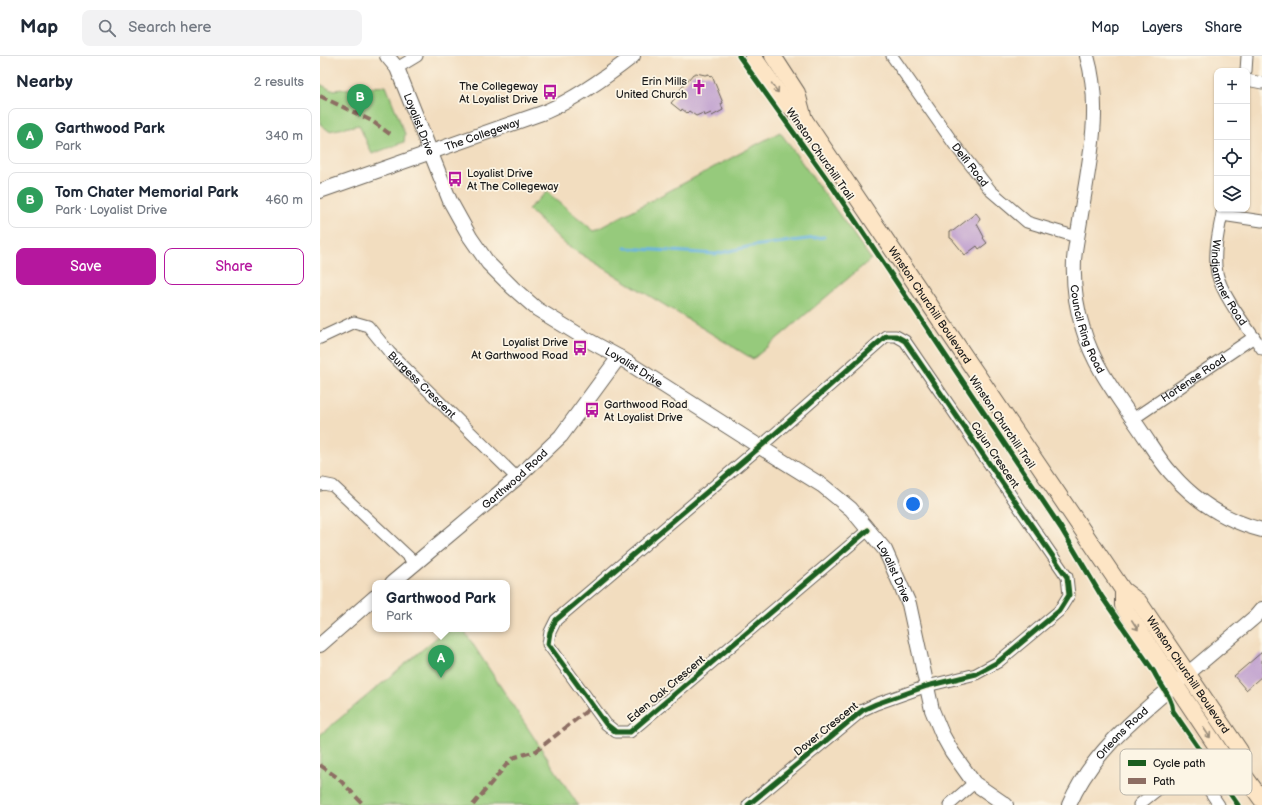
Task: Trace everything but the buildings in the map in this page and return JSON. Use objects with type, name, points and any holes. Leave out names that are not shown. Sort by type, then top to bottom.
[{"type":"main road","name":"Winston Churchill Boulevard","points":[[753,56],[785,102],[804,119],[1123,590],[1139,602],[1239,749]]},
{"type":"main road","name":"Winston Churchill Boulevard","points":[[773,56],[797,93],[804,119]]},
{"type":"main road","name":"Winston Churchill Boulevard","points":[[1123,590],[1123,606],[1218,749]]},
{"type":"main road","name":"Winston Churchill Boulevard","points":[[1252,786],[1262,800]]},
{"type":"street","name":"Loyalist Drive","points":[[387,56],[397,68],[450,201],[470,237],[488,263],[537,309],[619,357],[823,486],[851,509],[885,550],[909,604],[932,710],[942,734],[952,752],[974,783],[1006,805]]},
{"type":"street","points":[[397,68],[417,56]]},
{"type":"street","name":"The Collegeway","points":[[320,191],[431,153],[558,106],[605,78],[633,56]]},
{"type":"street","name":"Delfi Road","points":[[892,56],[954,144],[990,191],[1027,222],[1077,237]]},
{"type":"street","name":"Council Ring Road","points":[[1087,56],[1093,86],[1094,125],[1074,260],[1075,288],[1083,330],[1094,358],[1101,370],[1171,474],[1215,510],[1248,526],[1262,530]]},
{"type":"street","points":[[1246,68],[1248,56]]},
{"type":"street","points":[[1250,81],[1262,83]]},
{"type":"street","points":[[1222,212],[1262,221]]},
{"type":"street","name":"Windjammer Road","points":[[1222,212],[1216,254],[1217,273],[1224,292],[1262,349]]},
{"type":"street","name":"Burgess Crescent","points":[[320,338],[354,322],[368,326],[390,353],[517,478]]},
{"type":"street","name":"Cajun Crescent","points":[[760,447],[886,336],[896,336],[906,341],[1066,577],[1069,595],[1059,611],[998,662],[976,674],[927,686]]},
{"type":"street","name":"Hortense Road","points":[[1133,418],[1254,336]]},
{"type":"street","name":"Garthwood Road","points":[[395,580],[517,478],[562,436],[619,357]]},
{"type":"street","name":"Eden Oak Crescent","points":[[760,447],[556,620],[550,632],[548,644],[606,724],[616,732],[630,732],[641,724],[868,530]]},
{"type":"street","points":[[320,485],[323,484],[333,486],[414,563]]},
{"type":"street","points":[[320,645],[372,601]]},
{"type":"street","name":"Orleans Road","points":[[1069,805],[1076,789],[1098,755],[1128,724],[1256,616],[1262,609]]},
{"type":"street","name":"Dover Crescent","points":[[748,805],[863,710],[927,686]]},
{"type":"street","points":[[949,805],[974,783]]},
{"type":"street","points":[[1140,805],[1140,803],[1150,795]]},
{"type":"street","points":[[1212,795],[1219,805]]},
{"type":"green space","points":[[320,84],[331,90],[386,86],[405,134],[404,142],[372,154],[359,125],[329,131],[320,124]]},
{"type":"green space","points":[[780,132],[871,259],[753,359],[566,245],[528,209],[547,192],[594,231]]},
{"type":"green space","points":[[443,632],[465,632],[578,805],[320,805],[320,735]]},
{"type":"waterway","points":[[625,248],[716,254],[752,246],[824,237]]},
{"type":"marked path","points":[[320,96],[372,121],[391,135]]},
{"type":"marked path","points":[[473,805],[507,764],[515,757],[536,751],[593,706]]},
{"type":"marked path","points":[[320,765],[338,778],[364,805]]},
{"type":"cycle path","name":"Winston Churchill Trail","points":[[739,56],[834,189],[1061,528],[1102,597],[1154,672],[1168,696],[1173,711],[1199,749]]},
{"type":"cycle path","points":[[748,805],[863,710],[927,686],[976,674],[998,662],[1059,611],[1069,595],[1067,577],[905,341],[896,336],[886,336],[760,447],[556,620],[550,632],[548,644],[606,724],[616,732],[630,732],[868,530]]},
{"type":"cycle path","name":"Winston Churchill Trail","points":[[1231,795],[1238,805]]},
{"type":"place","name":"Erin Mills United Church","points":[[699,87]]},
{"type":"place","name":"The Collegeway At Loyalist Drive","points":[[550,92]]},
{"type":"place","name":"Tom Chater Memorial Park","points":[[360,117]]},
{"type":"place","name":"Loyalist Drive At The Collegeway","points":[[455,179]]},
{"type":"place","name":"Loyalist Drive At Garthwood Road","points":[[580,348]]},
{"type":"place","name":"Garthwood Road At Loyalist Drive","points":[[592,410]]},
{"type":"place","name":"Garthwood Park","points":[[441,678]]}]
